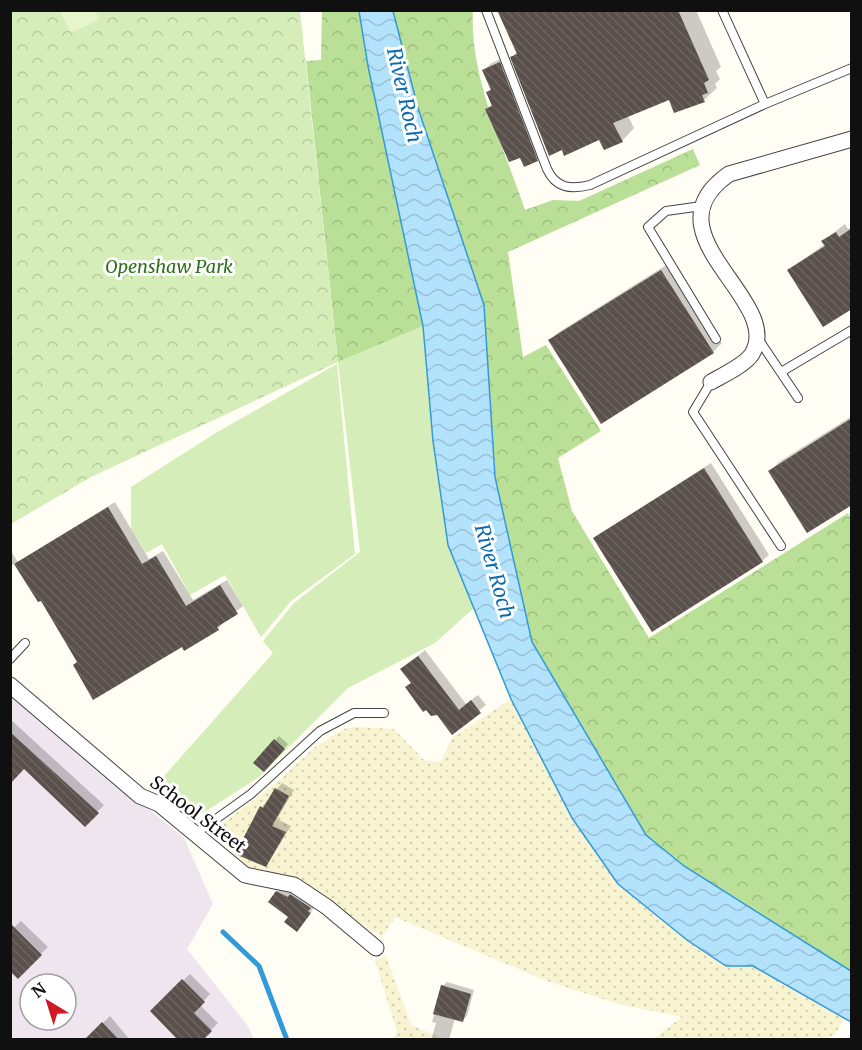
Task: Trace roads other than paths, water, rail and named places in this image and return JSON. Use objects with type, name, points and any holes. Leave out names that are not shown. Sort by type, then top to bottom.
[{"type":"street","points":[[711,382],[751,356],[759,340],[756,320],[708,247],[703,232],[702,206],[712,186],[729,174],[852,139]]},
{"type":"street","name":"School Street","points":[[10,685],[140,796],[159,804],[245,875],[294,885],[327,907],[376,948]]},
{"type":"lane","points":[[486,10],[551,179],[560,186],[578,188],[590,185],[765,104],[852,68]]},
{"type":"lane","points":[[722,10],[765,104]]},
{"type":"lane","points":[[702,206],[666,211],[648,227],[716,339]]},
{"type":"lane","points":[[781,372],[852,330]]},
{"type":"lane","points":[[759,340],[798,398]]},
{"type":"lane","points":[[711,382],[693,412],[781,546]]},
{"type":"lane","points":[[10,659],[25,643]]},
{"type":"lane","points":[[195,834],[232,810],[328,726],[354,713],[384,713]]},
{"type":"water","name":"River Roch","points":[[359,11],[393,11],[418,108],[484,305],[495,477],[532,642],[646,835],[684,866],[851,971],[851,1022],[753,966],[726,966],[687,940],[618,884],[572,818],[511,699],[448,545],[433,441],[423,326],[368,66]]},
{"type":"waterway","points":[[223,932],[259,966],[287,1040]]},
{"type":"park label","name":"Openshaw Park","points":[[169,266]]}]
